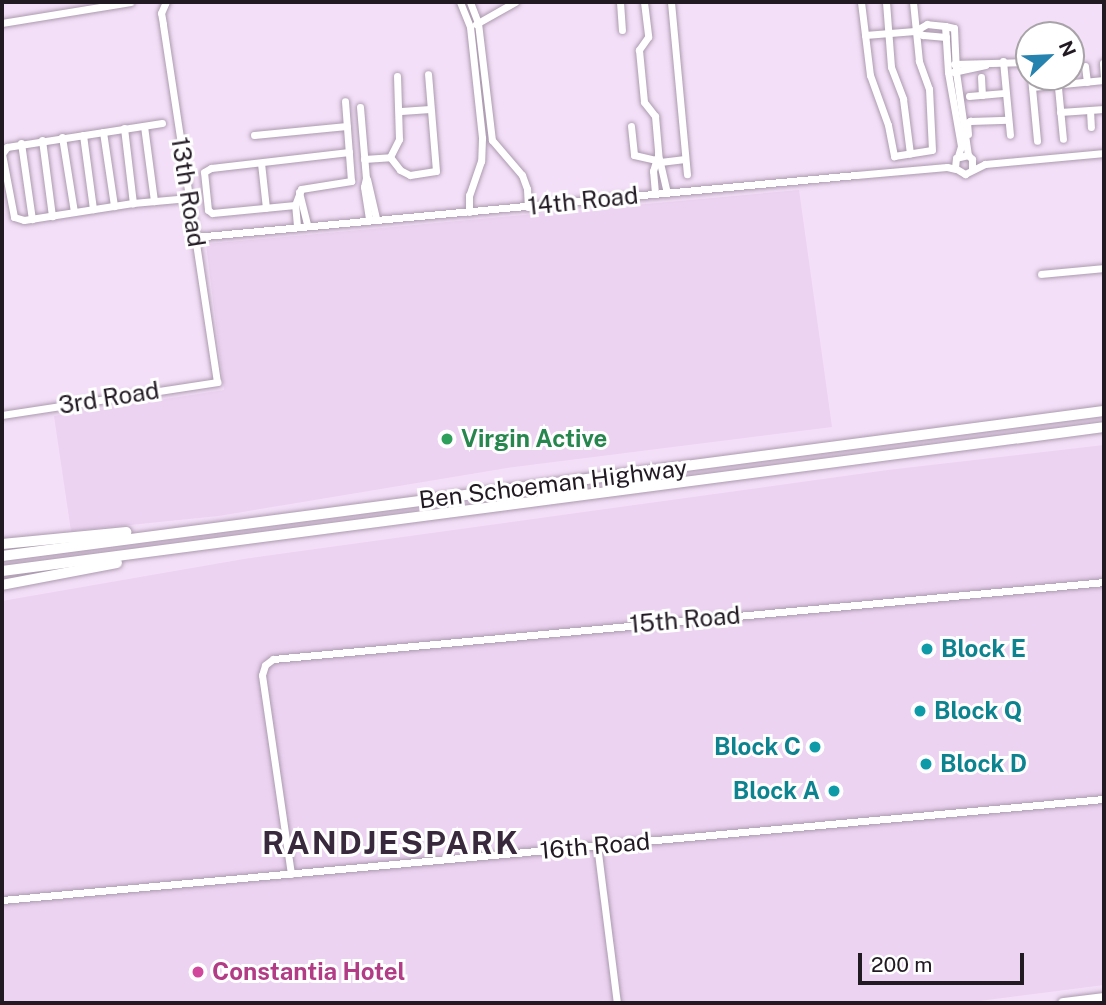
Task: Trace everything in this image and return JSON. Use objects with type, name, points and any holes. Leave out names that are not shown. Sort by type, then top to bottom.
[{"type":"highway","name":"Ben Schoeman Highway","points":[[2,556],[1104,411]]},
{"type":"highway","name":"Ben Schoeman Highway","points":[[2,570],[1104,427]]},
{"type":"highway","points":[[2,544],[264,514],[299,516]]},
{"type":"highway","points":[[2,585],[195,552],[226,542]]},
{"type":"main road","points":[[1063,1003],[1104,998]]},
{"type":"street","points":[[74,2],[76,12]]},
{"type":"street","points":[[2,23],[130,2]]},
{"type":"street","name":"13th Road","points":[[166,2],[161,13],[217,382]]},
{"type":"street","points":[[460,2],[474,25],[482,150],[469,195],[469,212]]},
{"type":"street","points":[[470,2],[492,140],[522,175],[527,189],[528,207]]},
{"type":"street","points":[[474,25],[515,2]]},
{"type":"street","points":[[620,2],[622,30]]},
{"type":"street","points":[[644,2],[648,37],[639,50],[644,102],[656,116],[658,159],[667,192]]},
{"type":"street","points":[[671,2],[687,174]]},
{"type":"street","points":[[862,2],[870,75],[887,121],[892,155],[932,150],[929,89],[919,61],[913,2]]},
{"type":"street","points":[[886,2],[891,67],[903,99],[910,154]]},
{"type":"street","points":[[865,35],[915,30],[927,24],[954,27],[952,68]]},
{"type":"street","points":[[945,26],[972,169],[985,164],[1104,151]]},
{"type":"street","points":[[915,30],[923,35],[946,37]]},
{"type":"street","points":[[1003,61],[1010,135]]},
{"type":"street","points":[[952,68],[1015,61]]},
{"type":"street","points":[[1085,66],[1087,82],[1104,80],[1103,63]]},
{"type":"street","points":[[390,157],[400,170],[410,175],[436,171],[428,74]]},
{"type":"street","points":[[390,157],[398,142],[401,111],[397,76]]},
{"type":"street","points":[[981,77],[982,95]]},
{"type":"street","points":[[1032,91],[1037,141]]},
{"type":"street","points":[[1058,91],[1063,139]]},
{"type":"street","points":[[969,96],[1005,93]]},
{"type":"street","points":[[297,226],[295,209],[302,188],[351,181],[345,101]]},
{"type":"street","points":[[360,107],[372,219]]},
{"type":"street","points":[[401,111],[430,109]]},
{"type":"street","points":[[1090,110],[1091,127]]},
{"type":"street","points":[[1060,112],[1104,110]]},
{"type":"street","points":[[956,169],[956,158],[961,146],[960,111]]},
{"type":"street","points":[[995,120],[995,130]]},
{"type":"street","points":[[968,141],[968,122],[1008,120]]},
{"type":"street","points":[[162,123],[7,147],[2,154],[14,217],[20,221],[133,203],[189,198]]},
{"type":"street","points":[[144,126],[154,201]]},
{"type":"street","points":[[254,135],[347,126]]},
{"type":"street","points":[[631,126],[634,155],[658,159],[685,159]]},
{"type":"street","points":[[124,128],[133,203]]},
{"type":"street","points":[[103,132],[114,206]]},
{"type":"street","points":[[83,135],[93,209]]},
{"type":"street","points":[[62,137],[74,212]]},
{"type":"street","points":[[42,140],[52,216]]},
{"type":"street","points":[[21,144],[32,219]]},
{"type":"street","points":[[970,157],[1104,151]]},
{"type":"street","points":[[295,209],[266,208],[212,213],[208,210],[203,176],[211,169],[349,152]]},
{"type":"street","points":[[364,159],[390,157]]},
{"type":"street","name":"14th Road","points":[[868,174],[970,157]]},
{"type":"street","points":[[655,193],[653,171],[658,159]]},
{"type":"street","points":[[261,163],[266,208]]},
{"type":"street","name":"14th Road","points":[[195,237],[947,167],[965,174],[972,169]]},
{"type":"street","points":[[299,191],[307,225]]},
{"type":"street","points":[[1041,274],[1104,268]]},
{"type":"street","name":"3rd Road","points":[[2,415],[217,382]]},
{"type":"street","name":"15th Road","points":[[291,874],[262,675],[267,663],[300,656],[1104,582]]},
{"type":"street","name":"16th Road","points":[[2,900],[1104,799]]},
{"type":"street","points":[[597,845],[617,1003]]},
{"type":"shaded area","points":[[799,190],[832,427],[507,468],[218,516],[71,531],[54,416],[224,390],[206,244]]},
{"type":"shaded area","points":[[1104,445],[1104,985],[963,1003],[2,1003],[2,601],[244,559],[888,470]]},
{"type":"place","name":"Virgin Active","points":[[447,439]]},
{"type":"place","name":"Block E","points":[[927,649]]},
{"type":"place","name":"Block Q","points":[[920,711]]},
{"type":"place","name":"Block C","points":[[815,747]]},
{"type":"place","name":"Block D","points":[[926,764]]},
{"type":"place","name":"Block A","points":[[834,791]]},
{"type":"place","name":"Constantia Hotel","points":[[198,972]]},
{"type":"district","name":"RANDJESPARK","points":[[391,843]]}]
